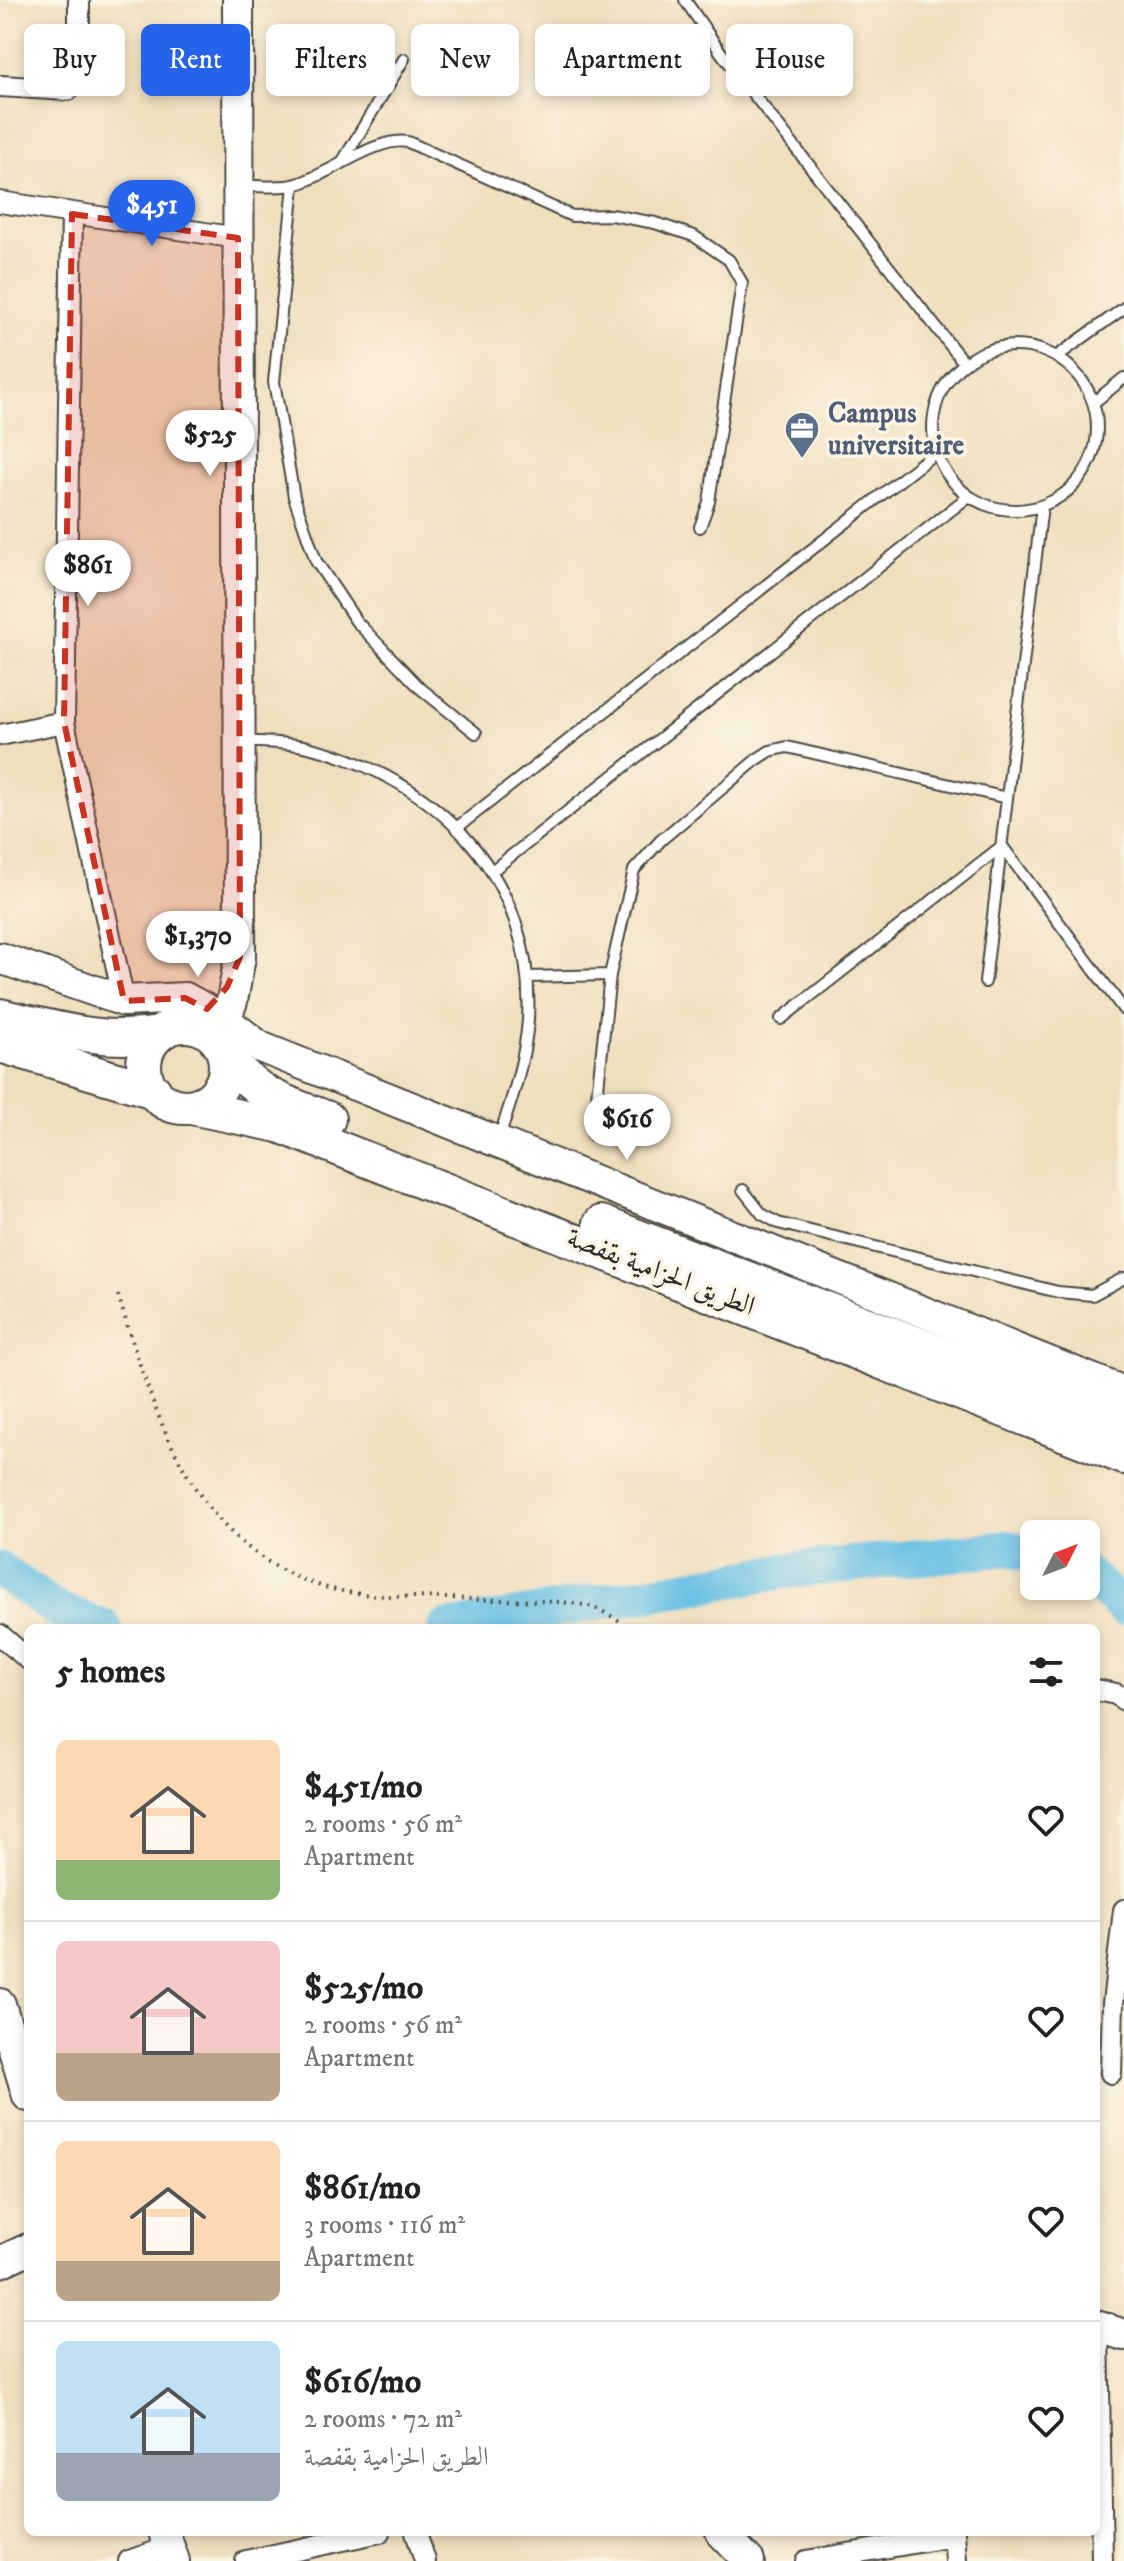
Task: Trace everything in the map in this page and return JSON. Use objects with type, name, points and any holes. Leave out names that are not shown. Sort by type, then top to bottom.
[{"type":"main road","points":[[0,1016],[102,1038],[129,1039],[159,1034],[180,1025],[213,1030],[227,1066],[220,1088],[202,1104],[191,1107],[168,1103],[154,1091],[0,1045]]},
{"type":"main road","name":"الطريق الحزامية بقفصة","points":[[213,1030],[247,1083],[295,1106],[1124,1423]]},
{"type":"main road","points":[[154,1091],[144,1065],[146,1053],[159,1034]]},
{"type":"main road","name":"الطريق الحزامية بقفصة","points":[[191,1107],[243,1115],[293,1130],[823,1335],[1124,1457]]},
{"type":"street","points":[[0,86],[68,90],[79,67],[79,0]]},
{"type":"street","points":[[213,1030],[240,957],[237,740],[238,0]]},
{"type":"street","points":[[0,202],[238,238]]},
{"type":"street","points":[[72,214],[64,722],[124,1001]]},
{"type":"street","points":[[0,735],[64,722]]},
{"type":"street","points":[[0,958],[124,1001],[185,998],[213,1030],[499,1140],[1124,1392]]},
{"type":"street","points":[[0,1635],[24,1656]]},
{"type":"street","points":[[1100,1691],[1116,1694],[1124,1700]]},
{"type":"street","points":[[1111,2073],[1111,2003],[1124,1910]]},
{"type":"street","points":[[0,2004],[17,2081]]},
{"type":"street","points":[[0,2262],[24,2251]]},
{"type":"street","points":[[1102,2561],[1111,2327]]},
{"type":"street","points":[[246,2561],[362,2536]]},
{"type":"street","points":[[417,2536],[425,2561]]},
{"type":"street","points":[[725,2536],[749,2561]]},
{"type":"street","points":[[806,2561],[943,2536]]},
{"type":"street","points":[[954,2536],[956,2561]]},
{"type":"street","points":[[129,2561],[169,2547]]},
{"type":"lane","points":[[685,0],[722,54],[964,363]]},
{"type":"lane","points":[[340,166],[404,59]]},
{"type":"lane","points":[[238,186],[294,185],[340,166],[392,138],[408,142],[572,216],[612,215],[655,223],[694,236],[729,260],[742,283],[709,502],[700,527]]},
{"type":"lane","points":[[294,185],[274,382],[294,497],[316,561],[356,621],[420,688],[476,733]]},
{"type":"lane","points":[[1056,357],[1124,308]]},
{"type":"lane","points":[[1009,346],[1034,348],[1056,357],[1072,369],[1093,403],[1097,428],[1087,464],[1064,494],[1042,506],[1004,509],[969,496],[949,477],[936,452],[932,427],[936,403],[947,381],[964,363],[985,351],[1009,346]]},
{"type":"lane","points":[[1093,403],[1124,378]]},
{"type":"lane","points":[[459,826],[936,452]]},
{"type":"lane","points":[[493,870],[969,496]]},
{"type":"lane","points":[[985,982],[1042,506]]},
{"type":"lane","points":[[237,740],[305,746],[358,763],[418,794],[459,826],[493,870],[513,919],[527,977],[528,1020],[521,1070],[499,1140]]},
{"type":"lane","points":[[593,1135],[610,975],[639,860],[770,751],[787,747],[1007,798]]},
{"type":"lane","points":[[1002,846],[1124,1010]]},
{"type":"lane","points":[[781,1019],[1002,846]]},
{"type":"lane","points":[[527,977],[610,975]]},
{"type":"lane","points":[[743,1190],[762,1214],[778,1223],[1058,1292],[1092,1295],[1124,1278]]},
{"type":"path","points":[[118,1295],[153,1409],[185,1476],[219,1522],[263,1560],[322,1586],[385,1594],[589,1606],[624,1624]]},
{"type":"highlighted area","points":[[72,214],[238,238],[240,957],[227,987],[207,1009],[185,998],[124,1001],[64,722]]},
{"type":"waterway","points":[[470,1624],[785,1571],[1008,1548],[1020,1551]]},
{"type":"waterway","points":[[0,1570],[54,1608],[95,1624]]},
{"type":"waterway","points":[[1100,1587],[1124,1608]]},
{"type":"place","name":"Campus universitaire","points":[[802,460]]}]
